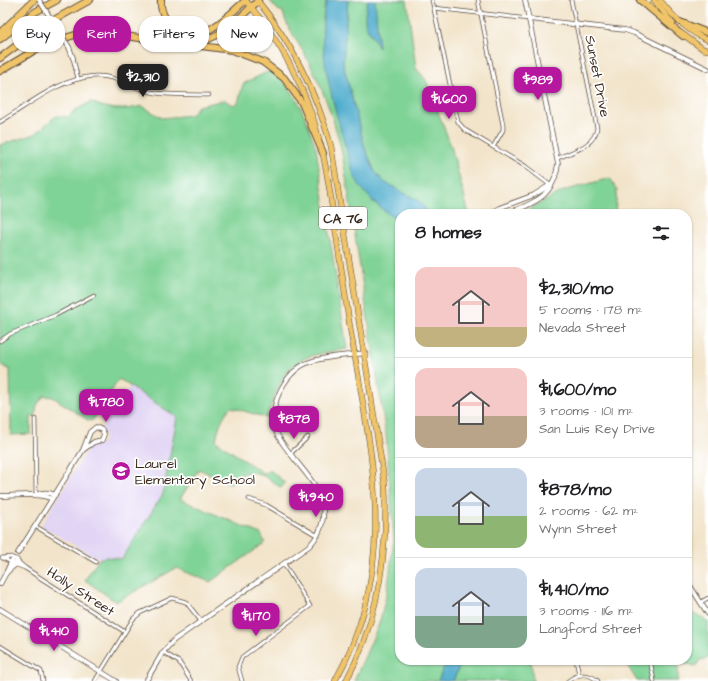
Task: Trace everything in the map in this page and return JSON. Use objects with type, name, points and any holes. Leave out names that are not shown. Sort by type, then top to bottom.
[{"type":"highway","points":[[0,33],[34,0]]},
{"type":"highway","points":[[0,39],[35,12],[56,0]]},
{"type":"highway","points":[[0,58],[43,26],[90,0]]},
{"type":"highway","points":[[161,0],[162,9],[168,22],[179,31],[189,35],[203,34],[211,30],[246,0]]},
{"type":"highway","points":[[209,39],[258,0]]},
{"type":"highway","points":[[640,0],[683,36]]},
{"type":"highway","points":[[680,22],[708,33]]},
{"type":"highway","points":[[0,71],[35,50],[52,42],[75,35],[109,34],[139,38]]},
{"type":"highway","points":[[209,47],[232,50],[254,58],[284,78],[299,98],[323,153]]},
{"type":"main road","name":"CA 76","points":[[246,0],[272,35],[294,72],[314,120],[323,153],[374,481],[376,539],[373,571],[365,607],[355,639],[336,681]]},
{"type":"main road","name":"CA 76","points":[[258,0],[292,48],[311,86],[324,122],[335,163],[385,485],[385,546],[381,581],[370,624],[346,681]]},
{"type":"main road","points":[[654,0],[662,13],[683,36],[708,50]]},
{"type":"main road","points":[[660,0],[680,22],[699,36],[708,40]]},
{"type":"street","points":[[39,0],[69,47],[78,79]]},
{"type":"street","points":[[432,0],[458,122],[465,130],[525,166],[550,185]]},
{"type":"street","points":[[478,0],[504,125],[504,130],[494,147]]},
{"type":"street","points":[[518,209],[541,199],[546,194],[557,171],[558,158],[524,0]]},
{"type":"street","name":"Sunset Drive","points":[[558,158],[587,145],[594,138],[597,128],[571,0]]},
{"type":"street","points":[[434,8],[622,29],[634,33],[708,68]]},
{"type":"street","points":[[0,122],[44,93],[78,79],[96,76],[123,81],[151,92],[209,95]]},
{"type":"street","points":[[498,209],[534,196],[550,185]]},
{"type":"street","points":[[0,341],[10,334],[56,315],[94,295]]},
{"type":"street","points":[[146,681],[163,652],[174,640],[309,546],[318,536],[324,520],[321,496],[278,435],[273,418],[274,406],[287,381],[297,370],[308,363],[365,353]]},
{"type":"street","points":[[35,419],[36,496]]},
{"type":"street","points":[[0,584],[83,450],[92,429],[96,427],[102,430],[104,434],[102,440],[94,442],[83,450]]},
{"type":"street","points":[[291,454],[308,437]]},
{"type":"street","points":[[0,496],[36,496],[40,493],[50,493],[54,497]]},
{"type":"street","points":[[249,499],[266,505],[318,536]]},
{"type":"street","points":[[35,526],[96,562]]},
{"type":"street","name":"Holly Street","points":[[1,558],[11,557],[25,568],[125,632]]},
{"type":"street","points":[[242,681],[238,667],[242,657],[310,606],[284,564]]},
{"type":"street","points":[[692,588],[708,614]]},
{"type":"street","points":[[95,681],[133,619],[140,613],[172,598],[186,602],[201,621]]},
{"type":"street","points":[[701,602],[708,598]]},
{"type":"street","points":[[0,609],[116,681]]},
{"type":"street","points":[[0,646],[40,671],[43,681]]},
{"type":"street","points":[[163,652],[179,662],[191,681]]},
{"type":"street","points":[[577,665],[579,675]]},
{"type":"street","points":[[651,665],[654,681]]},
{"type":"street","points":[[568,681],[579,675],[594,677],[598,681]]},
{"type":"shaded area","name":"Laurel Elementary School","points":[[130,386],[177,417],[163,494],[122,559],[107,557],[99,559],[41,526],[89,447],[103,443],[105,435],[101,429]]},
{"type":"green space","points":[[269,0],[327,0],[324,9],[372,201],[395,219],[395,665],[445,665],[438,681],[354,681],[379,624],[387,592],[394,539],[386,435],[343,158],[337,132],[324,96],[308,60],[290,29],[283,12],[278,10]]},
{"type":"green space","points":[[348,0],[368,0],[365,21],[368,30],[378,47],[375,0],[407,0],[416,68],[426,80],[451,146],[468,209],[425,209],[419,201],[384,182],[375,172],[365,148],[343,63]]},
{"type":"green space","points":[[271,70],[281,78],[295,96],[304,115],[316,148],[347,349],[322,353],[304,359],[293,366],[287,372],[278,387],[267,418],[231,407],[223,418],[219,427],[216,441],[263,473],[270,470],[285,483],[281,488],[262,475],[256,473],[249,472],[243,474],[237,477],[231,484],[199,469],[180,499],[261,534],[265,543],[210,582],[176,568],[116,602],[85,580],[99,559],[107,557],[122,559],[163,494],[177,417],[119,379],[93,420],[89,421],[53,397],[44,396],[37,405],[35,416],[31,416],[31,434],[11,435],[10,370],[0,364],[0,145],[35,134],[56,116],[68,117],[74,111],[91,102],[104,107],[116,109],[129,109],[142,106],[162,118],[191,115],[198,106],[225,100],[232,105],[238,103],[243,84]]},
{"type":"green space","points":[[610,178],[617,189],[615,209],[529,209],[563,191]]},
{"type":"green space","points":[[692,613],[708,622],[708,658],[700,660],[696,666],[692,665]]},
{"type":"green space","points":[[460,665],[531,665],[533,681],[453,681]]},
{"type":"green space","points":[[627,665],[678,665],[678,681],[637,681]]},
{"type":"water","points":[[327,0],[348,0],[343,63],[365,148],[375,172],[384,182],[419,201],[425,209],[395,209],[395,219],[367,195],[357,181],[353,173],[335,110],[325,62],[323,18]]},
{"type":"water","points":[[368,0],[375,0],[379,48],[365,22]]},
{"type":"water","points":[[445,665],[460,665],[453,681],[438,681]]},
{"type":"place","name":"Laurel Elementary School","points":[[121,471]]}]
